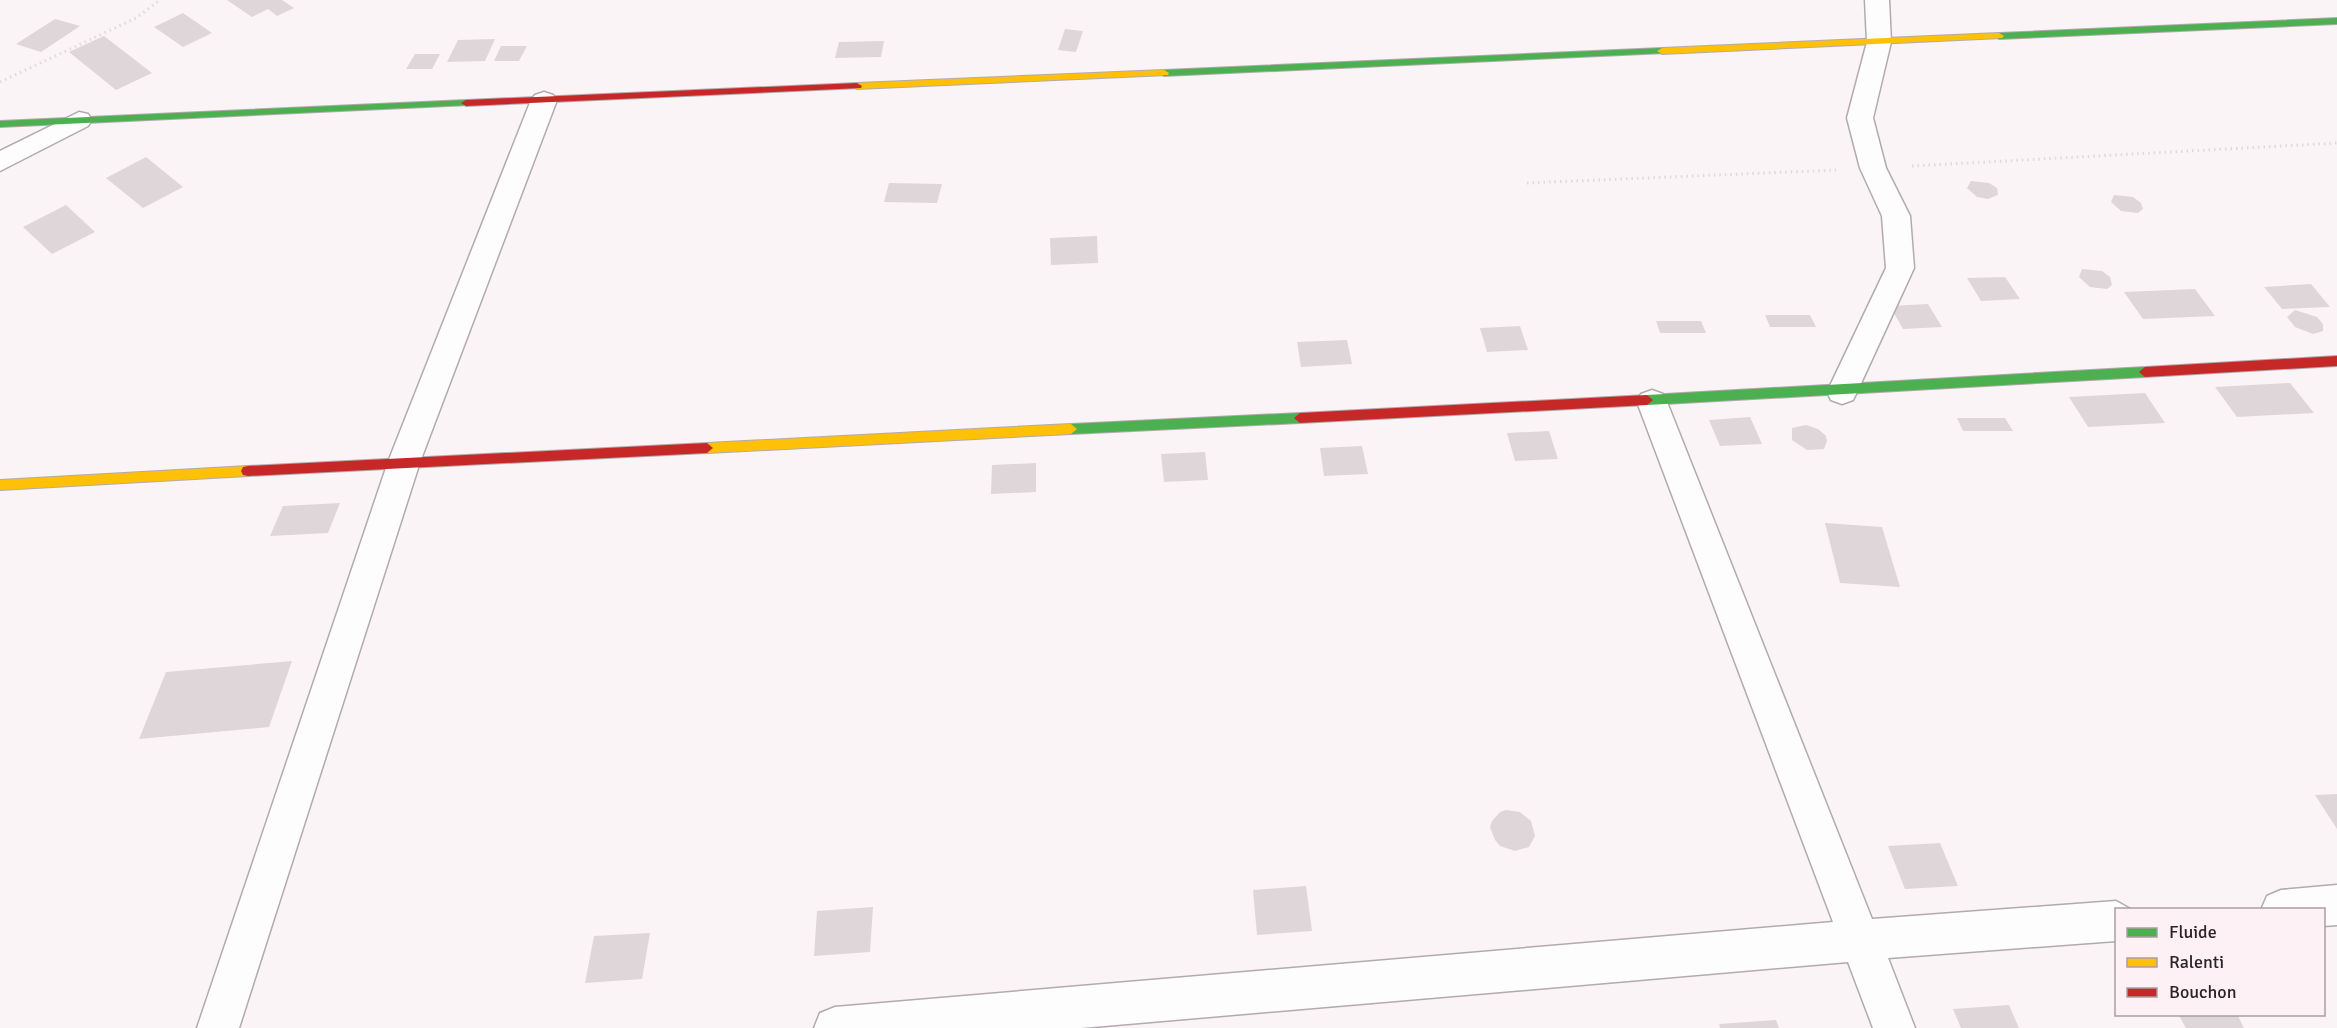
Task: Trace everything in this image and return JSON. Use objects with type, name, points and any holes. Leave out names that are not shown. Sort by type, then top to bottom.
[{"type":"street","points":[[1842,392],[1900,268],[1896,216],[1874,168],[1860,118],[1879,42],[1877,0]]},
{"type":"street","points":[[0,124],[2337,21]]},
{"type":"street","points":[[218,1028],[404,462],[544,100]]},
{"type":"street","points":[[0,162],[79,120]]},
{"type":"street","points":[[0,485],[404,462],[1842,392],[2337,361]]},
{"type":"street","points":[[1652,402],[1894,1028]]},
{"type":"street","points":[[2294,908],[2337,905]]},
{"type":"street","points":[[835,1028],[1859,940],[2115,921]]},
{"type":"path","points":[[0,82],[136,18],[160,0]]},
{"type":"path","points":[[1527,183],[1874,168],[2337,143]]},
{"type":"building","points":[[227,0],[282,0],[294,8],[277,16],[268,9],[252,17]]},
{"type":"building","points":[[183,13],[212,33],[183,47],[154,27]]},
{"type":"building","points":[[55,19],[80,26],[41,52],[16,44]]},
{"type":"building","points":[[1065,29],[1083,31],[1076,52],[1058,50]]},
{"type":"building","points":[[104,36],[152,73],[116,90],[69,52]]},
{"type":"building","points":[[495,39],[485,61],[447,62],[458,40]]},
{"type":"building","points":[[884,41],[881,57],[835,58],[839,42]]},
{"type":"building","points":[[501,46],[527,46],[519,61],[494,61]]},
{"type":"building","points":[[415,54],[440,54],[432,69],[406,69]]},
{"type":"building","points":[[146,157],[183,187],[143,208],[106,178]]},
{"type":"building","points":[[1971,181],[1989,183],[1997,188],[1998,195],[1988,199],[1977,197],[1967,188]]},
{"type":"building","points":[[889,183],[942,184],[937,203],[884,202]]},
{"type":"building","points":[[2114,195],[2133,197],[2141,203],[2143,209],[2138,213],[2121,211],[2111,202]]},
{"type":"building","points":[[66,205],[95,232],[52,254],[23,227]]},
{"type":"building","points":[[1097,236],[1098,263],[1051,265],[1050,238]]},
{"type":"building","points":[[2082,269],[2102,271],[2110,277],[2112,285],[2107,289],[2090,287],[2079,277]]},
{"type":"building","points":[[2005,277],[2020,299],[1981,301],[1967,278]]},
{"type":"building","points":[[2311,284],[2330,307],[2282,309],[2264,287]]},
{"type":"building","points":[[2195,289],[2215,316],[2143,319],[2124,292]]},
{"type":"building","points":[[1928,304],[1942,327],[1903,329],[1890,306]]},
{"type":"building","points":[[2295,310],[2317,317],[2323,324],[2323,331],[2313,334],[2295,327],[2287,317]]},
{"type":"building","points":[[1765,315],[1810,315],[1816,327],[1770,327]]},
{"type":"building","points":[[1656,321],[1701,321],[1706,333],[1660,333]]},
{"type":"building","points":[[1520,326],[1528,350],[1487,352],[1480,328]]},
{"type":"building","points":[[1347,340],[1352,364],[1301,367],[1297,342]]},
{"type":"building","points":[[2290,383],[2314,413],[2237,417],[2215,387]]},
{"type":"building","points":[[2145,393],[2165,423],[2088,427],[2069,397]]},
{"type":"building","points":[[1750,417],[1762,444],[1720,446],[1709,420]]},
{"type":"building","points":[[1957,418],[2005,418],[2013,431],[1963,431]]},
{"type":"building","points":[[1806,425],[1818,429],[1826,436],[1824,449],[1807,450],[1792,440],[1792,428]]},
{"type":"building","points":[[1549,431],[1558,459],[1515,461],[1507,433]]},
{"type":"building","points":[[1362,446],[1368,474],[1324,476],[1320,448]]},
{"type":"building","points":[[1205,452],[1208,480],[1164,482],[1161,454]]},
{"type":"building","points":[[1036,463],[1036,492],[991,494],[992,465]]},
{"type":"building","points":[[340,503],[328,533],[270,536],[283,506]]},
{"type":"building","points":[[1825,523],[1882,527],[1900,587],[1840,583]]},
{"type":"building","points":[[292,661],[269,727],[139,739],[166,672]]},
{"type":"building","points":[[2337,794],[2337,829],[2315,795]]},
{"type":"building","points":[[1506,810],[1520,812],[1531,821],[1535,836],[1529,847],[1515,851],[1500,846],[1495,840],[1490,827],[1492,821],[1500,812]]},
{"type":"building","points":[[1940,843],[1958,886],[1905,889],[1888,846]]},
{"type":"building","points":[[1306,886],[1312,931],[1257,935],[1253,890]]},
{"type":"building","points":[[873,907],[870,952],[814,956],[817,911]]},
{"type":"building","points":[[650,933],[642,979],[585,983],[594,936]]},
{"type":"building","points":[[2009,1005],[2019,1028],[1961,1028],[1953,1009]]},
{"type":"building","points":[[2179,1016],[2238,1016],[2244,1028],[2186,1028]]},
{"type":"building","points":[[1776,1020],[1779,1028],[1720,1028],[1719,1024]]},
{"type":"traffic: fast","points":[[1999,36],[2337,21]]},
{"type":"traffic: fast","points":[[1164,73],[1662,51]]},
{"type":"traffic: fast","points":[[0,124],[466,103]]},
{"type":"traffic: fast","points":[[1647,400],[2145,372]]},
{"type":"traffic: fast","points":[[1071,429],[1300,418]]},
{"type":"traffic: slow","points":[[1662,51],[1999,36]]},
{"type":"traffic: slow","points":[[857,86],[1164,73]]},
{"type":"traffic: slow","points":[[707,448],[1071,429]]},
{"type":"traffic: slow","points":[[0,485],[248,471]]},
{"type":"traffic: jam","points":[[466,103],[857,86]]},
{"type":"traffic: jam","points":[[2145,372],[2337,361]]},
{"type":"traffic: jam","points":[[1300,418],[1647,400]]},
{"type":"traffic: jam","points":[[248,471],[707,448]]}]
